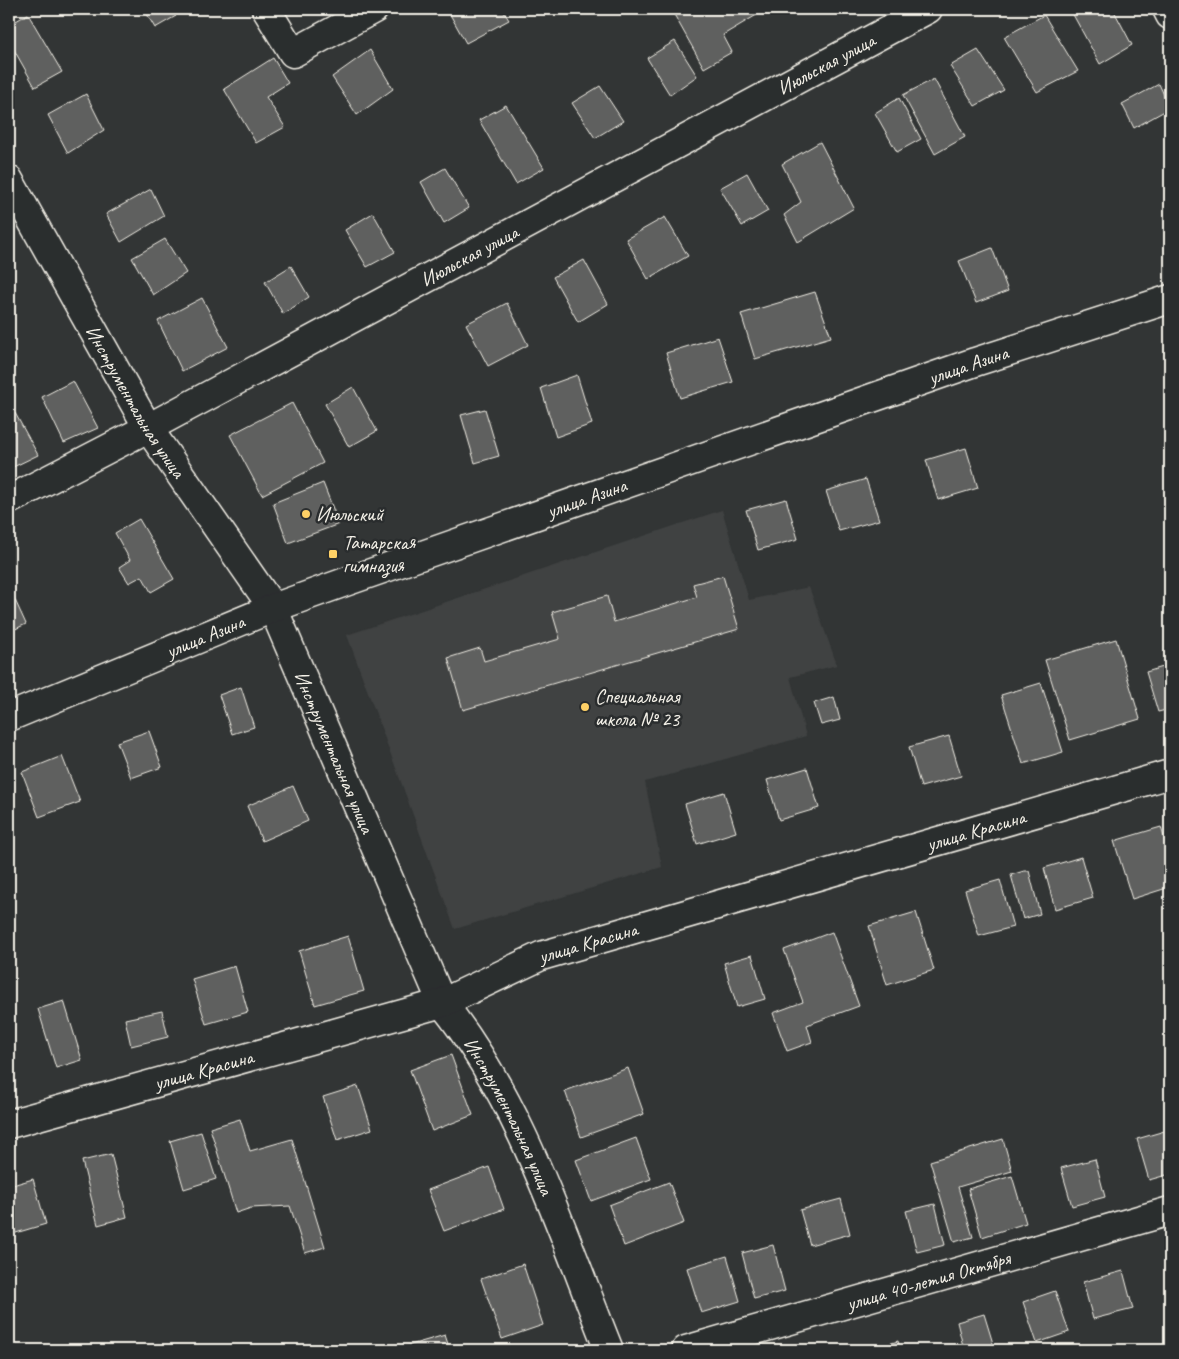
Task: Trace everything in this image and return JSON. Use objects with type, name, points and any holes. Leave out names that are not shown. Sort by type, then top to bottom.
[{"type":"street","points":[[266,9],[293,53],[374,9]]},
{"type":"street","name":"Июльская улица","points":[[9,500],[148,428],[928,9]]},
{"type":"street","points":[[1167,9],[1170,15]]},
{"type":"street","name":"Инструментальная улица","points":[[9,180],[148,428],[273,608],[442,1003],[468,1035],[519,1125],[609,1350]]},
{"type":"street","name":"улица Азина","points":[[9,717],[273,608],[975,362],[1170,299]]},
{"type":"street","name":"улица Красина","points":[[9,1124],[442,1003],[541,956],[1170,774]]},
{"type":"street","name":"улица 40-летия Октября","points":[[686,1350],[1170,1212]]},
{"type":"shaded area","name":"Специальная школа № 23","points":[[722,510],[749,600],[809,587],[837,665],[790,677],[806,736],[645,782],[662,867],[455,929],[347,635]]},
{"type":"building","points":[[144,9],[170,9],[176,16],[155,28]]},
{"type":"building","points":[[447,9],[502,9],[509,20],[466,43]]},
{"type":"building","points":[[671,9],[757,9],[760,13],[723,35],[732,52],[704,68]]},
{"type":"building","points":[[1070,9],[1113,9],[1132,45],[1100,64]]},
{"type":"building","points":[[28,14],[62,72],[35,87],[9,41],[9,25]]},
{"type":"building","points":[[1044,15],[1078,71],[1037,92],[1004,37]]},
{"type":"building","points":[[675,41],[697,76],[670,95],[647,58]]},
{"type":"building","points":[[370,50],[393,89],[357,115],[332,77]]},
{"type":"building","points":[[978,50],[1004,90],[975,106],[950,66]]},
{"type":"building","points":[[273,58],[288,83],[266,97],[285,127],[256,143],[224,89]]},
{"type":"building","points":[[934,79],[965,137],[935,154],[903,95]]},
{"type":"building","points":[[1159,84],[1170,108],[1134,128],[1122,104]]},
{"type":"building","points":[[600,86],[623,121],[595,138],[572,103]]},
{"type":"building","points":[[86,94],[104,130],[68,153],[48,115]]},
{"type":"building","points":[[899,98],[921,139],[897,152],[875,113]]},
{"type":"building","points":[[506,105],[544,168],[516,184],[479,120]]},
{"type":"building","points":[[820,142],[854,208],[798,242],[784,215],[801,202],[782,164]]},
{"type":"building","points":[[445,168],[469,208],[444,223],[421,182]]},
{"type":"building","points":[[747,173],[768,211],[742,226],[720,188]]},
{"type":"building","points":[[151,189],[164,216],[121,242],[106,214]]},
{"type":"building","points":[[373,213],[395,252],[367,267],[345,230]]},
{"type":"building","points":[[665,217],[688,256],[648,279],[626,239]]},
{"type":"building","points":[[165,239],[186,273],[153,295],[132,258]]},
{"type":"building","points":[[992,248],[1008,291],[976,303],[959,261]]},
{"type":"building","points":[[584,260],[608,304],[578,322],[553,277]]},
{"type":"building","points":[[291,266],[309,297],[283,314],[265,282]]},
{"type":"building","points":[[815,292],[831,337],[755,359],[741,314]]},
{"type":"building","points":[[202,298],[228,347],[182,371],[158,321]]},
{"type":"building","points":[[507,303],[528,345],[488,366],[466,324]]},
{"type":"building","points":[[718,337],[733,382],[680,398],[666,353]]},
{"type":"building","points":[[577,375],[592,424],[556,437],[541,388]]},
{"type":"building","points":[[73,381],[98,428],[64,443],[42,397]]},
{"type":"building","points":[[353,387],[377,431],[349,447],[325,404]]},
{"type":"building","points":[[292,403],[323,463],[262,495],[230,435]]},
{"type":"building","points":[[485,409],[499,456],[475,463],[461,415]]},
{"type":"building","points":[[15,413],[38,455],[9,469],[9,416]]},
{"type":"building","points":[[966,448],[978,488],[938,500],[926,460]]},
{"type":"building","points":[[866,479],[879,520],[839,531],[826,491]]},
{"type":"building","name":"Июльский","points":[[323,483],[339,524],[288,543],[273,503]]},
{"type":"building","points":[[786,499],[798,539],[758,550],[746,510]]},
{"type":"building","points":[[139,519],[174,579],[151,592],[142,576],[129,583],[119,567],[130,560],[115,533]]},
{"type":"building","points":[[723,576],[739,629],[463,710],[448,658],[480,648],[484,661],[560,639],[552,612],[607,596],[614,622],[697,597],[693,584]]},
{"type":"building","points":[[9,587],[26,624],[9,632]]},
{"type":"building","points":[[1116,639],[1140,719],[1070,740],[1045,660]]},
{"type":"building","points":[[1170,665],[1170,709],[1158,712],[1146,672]]},
{"type":"building","points":[[1041,683],[1063,752],[1023,764],[1001,695]]},
{"type":"building","points":[[241,687],[254,727],[232,734],[219,695]]},
{"type":"building","points":[[834,697],[840,720],[821,725],[814,703]]},
{"type":"building","points":[[149,731],[162,767],[131,778],[117,742]]},
{"type":"building","points":[[949,736],[961,776],[921,787],[909,747]]},
{"type":"building","points":[[62,756],[80,802],[39,817],[22,772]]},
{"type":"building","points":[[807,768],[819,808],[779,820],[767,780]]},
{"type":"building","points":[[293,786],[308,821],[262,841],[247,806]]},
{"type":"building","points":[[724,792],[736,832],[697,844],[685,804]]},
{"type":"building","points":[[1161,827],[1170,857],[1170,887],[1132,899],[1114,841]]},
{"type":"building","points":[[1081,857],[1093,898],[1055,909],[1044,868]]},
{"type":"building","points":[[1029,871],[1040,914],[1023,919],[1011,875]]},
{"type":"building","points":[[1000,880],[1013,927],[979,936],[965,890]]},
{"type":"building","points":[[916,912],[934,970],[887,985],[869,926]]},
{"type":"building","points":[[832,932],[859,1006],[807,1025],[812,1042],[787,1051],[773,1013],[803,1002],[784,950]]},
{"type":"building","points":[[348,936],[364,991],[315,1005],[299,951]]},
{"type":"building","points":[[752,955],[765,999],[737,1007],[724,963]]},
{"type":"building","points":[[235,966],[248,1012],[206,1024],[192,979]]},
{"type":"building","points":[[64,1001],[82,1060],[56,1068],[38,1009]]},
{"type":"building","points":[[162,1011],[168,1037],[131,1046],[125,1019]]},
{"type":"building","points":[[451,1055],[473,1115],[432,1131],[410,1070]]},
{"type":"building","points":[[628,1068],[644,1114],[581,1137],[565,1091]]},
{"type":"building","points":[[358,1086],[372,1129],[337,1140],[323,1097]]},
{"type":"building","points":[[240,1119],[250,1151],[292,1139],[325,1247],[305,1253],[290,1206],[251,1208],[236,1213],[210,1128]]},
{"type":"building","points":[[1168,1130],[1170,1174],[1149,1180],[1137,1139]]},
{"type":"building","points":[[201,1132],[216,1179],[184,1189],[170,1141]]},
{"type":"building","points":[[636,1138],[651,1179],[591,1201],[576,1160]]},
{"type":"building","points":[[1003,1139],[1012,1171],[958,1187],[973,1237],[954,1242],[930,1161]]},
{"type":"building","points":[[111,1154],[127,1217],[98,1225],[82,1161]]},
{"type":"building","points":[[1095,1159],[1105,1197],[1072,1206],[1061,1168]]},
{"type":"building","points":[[489,1167],[504,1209],[444,1231],[428,1190]]},
{"type":"building","points":[[1012,1176],[1026,1223],[982,1237],[968,1189]]},
{"type":"building","points":[[33,1179],[46,1224],[9,1235],[9,1186]]},
{"type":"building","points":[[669,1182],[684,1223],[624,1246],[609,1205]]},
{"type":"building","points":[[841,1199],[850,1234],[810,1245],[800,1210]]},
{"type":"building","points":[[935,1204],[945,1245],[917,1252],[906,1211]]},
{"type":"building","points":[[773,1245],[785,1291],[754,1299],[742,1253]]},
{"type":"building","points":[[727,1256],[740,1301],[701,1313],[687,1268]]},
{"type":"building","points":[[523,1264],[543,1325],[502,1339],[481,1279]]},
{"type":"building","points":[[1123,1271],[1133,1309],[1093,1319],[1083,1282]]},
{"type":"building","points":[[1055,1291],[1069,1332],[1037,1343],[1023,1302]]},
{"type":"building","points":[[984,1314],[995,1350],[964,1350],[957,1322]]},
{"type":"building","points":[[445,1335],[450,1350],[408,1350],[407,1346]]},
{"type":"building","points":[[898,1341],[901,1350],[869,1350]]},
{"type":"place","name":"Июльский","points":[[306,514]]},
{"type":"place","name":"Татарская гимназия","points":[[333,554]]},
{"type":"place","name":"Специальная школа № 23","points":[[585,707]]}]
